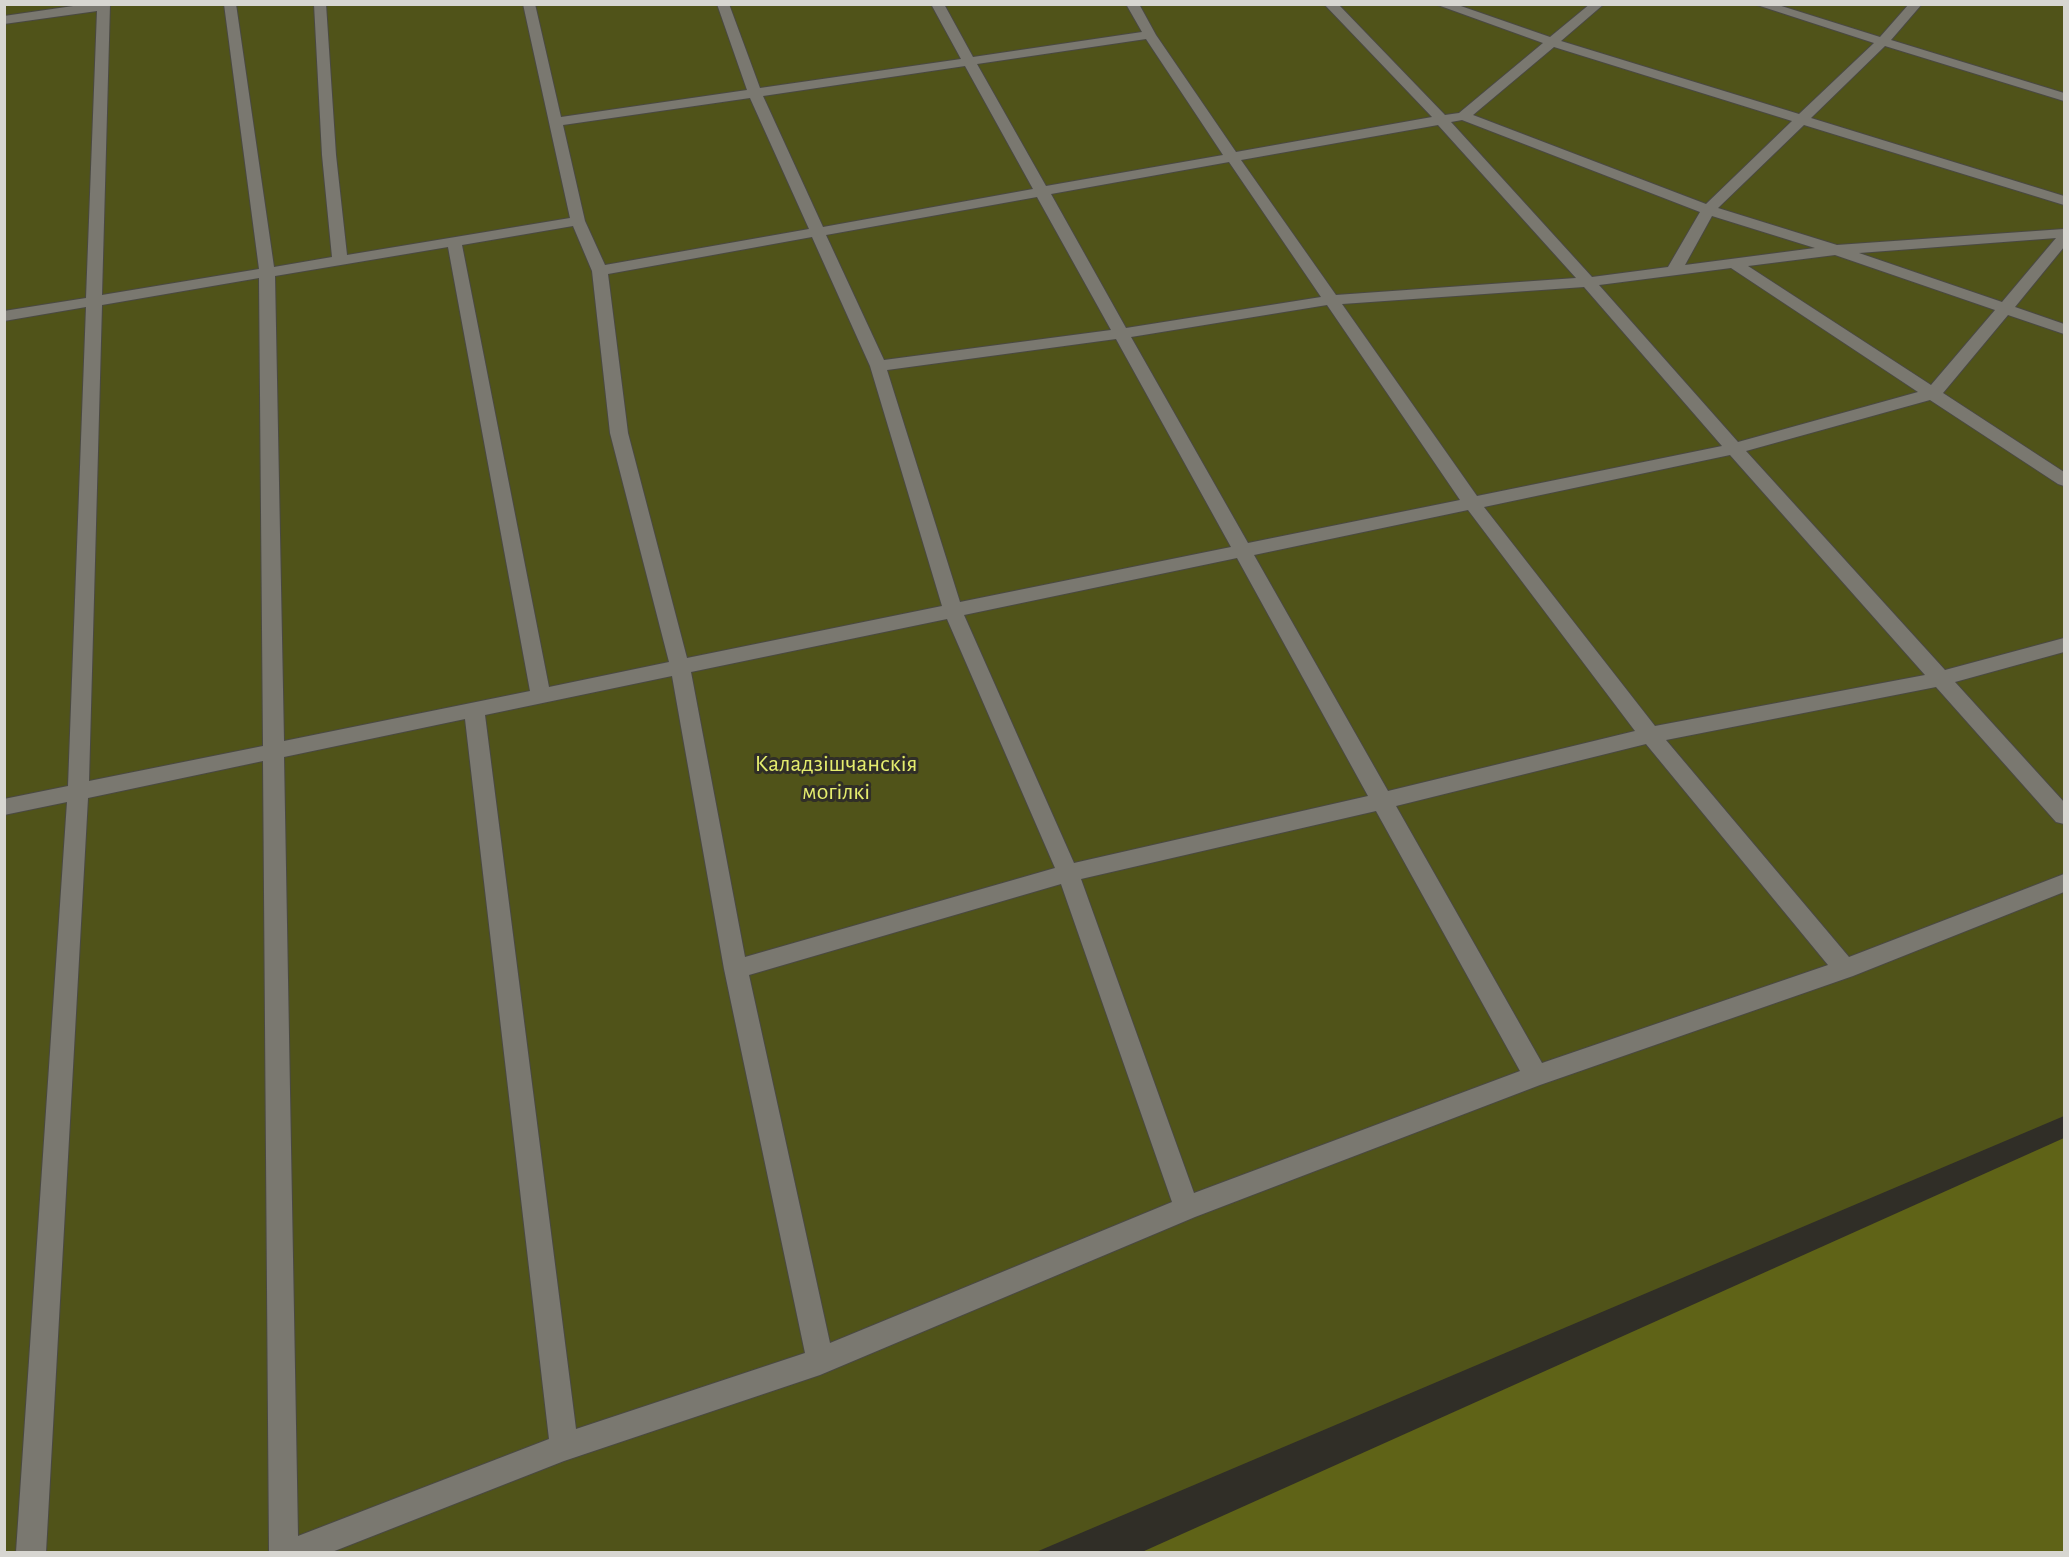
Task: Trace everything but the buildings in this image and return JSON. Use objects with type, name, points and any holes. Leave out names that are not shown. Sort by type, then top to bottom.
[{"type":"lane","points":[[230,4],[267,272],[284,1552]]},
{"type":"lane","points":[[320,4],[329,155],[340,260]]},
{"type":"lane","points":[[723,4],[755,93],[878,366],[953,611],[1068,873],[1187,1208]]},
{"type":"lane","points":[[938,4],[1536,1076]]},
{"type":"lane","points":[[1132,4],[1150,35],[1232,157],[1472,503],[1650,735],[1845,969]]},
{"type":"lane","points":[[1330,4],[1441,119],[2064,816]]},
{"type":"lane","points":[[1441,4],[1551,42],[2064,201]]},
{"type":"lane","points":[[1462,116],[1598,4]]},
{"type":"lane","points":[[1760,4],[2064,97]]},
{"type":"lane","points":[[1674,270],[1708,210],[1882,42],[1916,4]]},
{"type":"lane","points":[[4,20],[104,5],[78,792],[31,1552]]},
{"type":"lane","points":[[533,6],[578,221],[600,271],[619,433],[680,668],[736,969],[820,1361]]},
{"type":"lane","points":[[557,122],[1150,35]]},
{"type":"lane","points":[[600,271],[1462,116],[1708,210],[1836,250],[2064,329]]},
{"type":"lane","points":[[4,316],[578,221]]},
{"type":"lane","points":[[878,366],[1121,334],[1331,300],[1588,282],[1836,250],[2064,233]]},
{"type":"lane","points":[[4,807],[1734,449],[1934,393],[2007,309],[2064,238]]},
{"type":"lane","points":[[454,241],[541,696]]},
{"type":"lane","points":[[1735,264],[2064,480]]},
{"type":"lane","points":[[736,969],[1068,873],[1382,801],[1650,735],[1940,679],[2064,645]]},
{"type":"lane","points":[[474,710],[564,1447]]},
{"type":"lane","points":[[296,1552],[564,1447],[820,1361],[1187,1208],[1536,1076],[1845,969],[2064,883]]},
{"type":"green space","name":"Каладзішчанскія могілкі","points":[[5,5],[2064,5],[2064,1116],[1036,1552],[5,1552]]},
{"type":"shaded area","points":[[2064,1138],[2064,1552],[1142,1552]]}]
